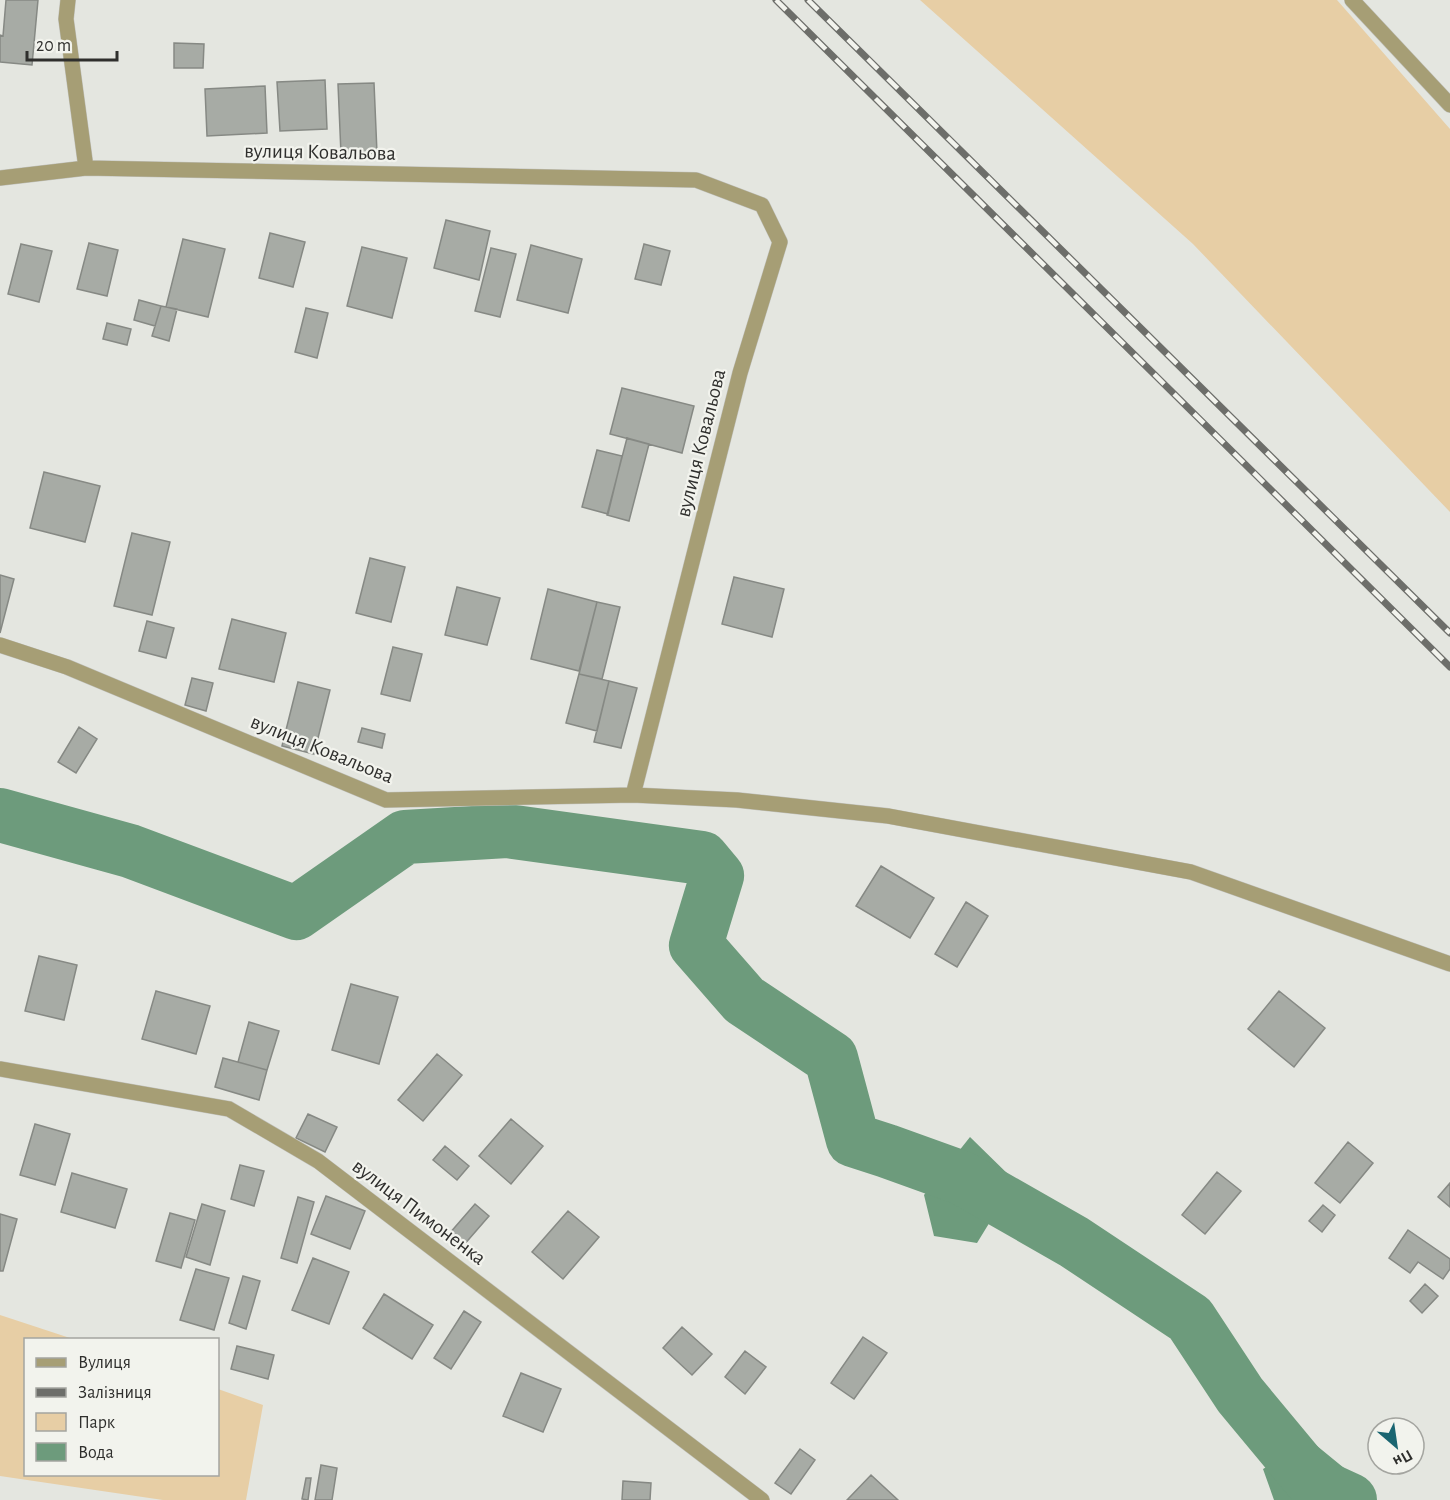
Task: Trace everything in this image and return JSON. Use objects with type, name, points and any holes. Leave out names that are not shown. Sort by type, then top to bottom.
[{"type":"street","points":[[68,0],[66,19],[86,168]]},
{"type":"street","points":[[1352,0],[1450,105]]},
{"type":"street","name":"вулиця Ковальова","points":[[0,178],[86,168],[696,180],[762,205],[780,242],[740,373],[633,795],[386,800],[67,667],[0,645]]},
{"type":"street","points":[[633,795],[737,800],[888,816],[1191,872],[1450,964]]},
{"type":"street","name":"вулиця Пимоненка","points":[[0,1070],[229,1109],[318,1161],[762,1500]]},
{"type":"green space","points":[[920,0],[1337,0],[1450,129],[1450,512],[1193,244]]},
{"type":"green space","points":[[0,1315],[70,1338],[24,1338],[24,1476],[219,1476],[219,1389],[263,1405],[246,1500],[163,1500],[0,1476]]},
{"type":"water","points":[[970,1137],[1015,1181],[977,1243],[934,1236],[924,1195]]},
{"type":"water","points":[[1311,1441],[1366,1486],[1354,1500],[1274,1500],[1263,1469]]},
{"type":"building","points":[[6,0],[38,0],[32,65],[0,62],[0,35],[3,36]]},
{"type":"building","points":[[174,43],[204,44],[203,68],[174,68]]},
{"type":"building","points":[[325,80],[327,129],[280,131],[277,82]]},
{"type":"building","points":[[374,83],[377,153],[341,154],[338,84]]},
{"type":"building","points":[[265,86],[267,133],[207,136],[205,89]]},
{"type":"building","points":[[446,220],[490,231],[479,280],[434,268]]},
{"type":"building","points":[[270,233],[305,242],[293,287],[259,278]]},
{"type":"building","points":[[183,239],[225,249],[208,317],[166,307]]},
{"type":"building","points":[[89,243],[118,250],[107,296],[77,289]]},
{"type":"building","points":[[21,244],[52,251],[39,302],[8,294]]},
{"type":"building","points":[[644,244],[670,251],[661,285],[635,279]]},
{"type":"building","points":[[531,245],[582,259],[568,313],[517,300]]},
{"type":"building","points":[[362,247],[407,258],[392,318],[347,306]]},
{"type":"building","points":[[491,248],[516,254],[500,317],[475,311]]},
{"type":"building","points":[[139,300],[161,306],[155,326],[134,320]]},
{"type":"building","points":[[161,306],[177,309],[169,341],[152,336]]},
{"type":"building","points":[[306,308],[328,313],[317,358],[295,352]]},
{"type":"building","points":[[107,323],[131,329],[127,345],[103,339]]},
{"type":"building","points":[[622,388],[694,406],[682,453],[610,434]]},
{"type":"building","points":[[627,438],[649,444],[629,521],[607,515]]},
{"type":"building","points":[[597,450],[622,456],[608,514],[582,507]]},
{"type":"building","points":[[44,472],[100,486],[85,542],[30,528]]},
{"type":"building","points":[[132,533],[170,542],[152,615],[114,606]]},
{"type":"building","points":[[370,558],[405,567],[391,622],[356,613]]},
{"type":"building","points":[[0,575],[14,579],[0,633]]},
{"type":"building","points":[[734,577],[784,589],[772,637],[722,624]]},
{"type":"building","points":[[457,587],[500,598],[487,645],[445,635]]},
{"type":"building","points":[[548,589],[597,602],[579,671],[531,659]]},
{"type":"building","points":[[597,602],[620,607],[602,679],[579,674]]},
{"type":"building","points":[[232,619],[286,633],[274,682],[219,669]]},
{"type":"building","points":[[147,621],[174,628],[166,658],[139,651]]},
{"type":"building","points":[[393,647],[422,654],[410,701],[381,694]]},
{"type":"building","points":[[579,674],[609,681],[597,731],[566,723]]},
{"type":"building","points":[[192,678],[213,683],[206,711],[185,705]]},
{"type":"building","points":[[609,681],[637,688],[621,748],[594,742]]},
{"type":"building","points":[[298,682],[330,690],[314,754],[282,746]]},
{"type":"building","points":[[79,727],[97,739],[76,773],[58,762]]},
{"type":"building","points":[[362,728],[385,734],[382,748],[358,742]]},
{"type":"building","points":[[881,866],[934,898],[910,938],[856,906]]},
{"type":"building","points":[[966,902],[988,916],[957,967],[935,954]]},
{"type":"building","points":[[39,956],[77,965],[64,1020],[25,1011]]},
{"type":"building","points":[[351,984],[398,997],[379,1064],[332,1050]]},
{"type":"building","points":[[156,991],[210,1006],[196,1054],[142,1039]]},
{"type":"building","points":[[1279,991],[1325,1028],[1294,1067],[1248,1029]]},
{"type":"building","points":[[249,1022],[279,1031],[267,1070],[238,1062]]},
{"type":"building","points":[[437,1054],[462,1075],[423,1121],[398,1100]]},
{"type":"building","points":[[223,1058],[267,1070],[259,1100],[215,1087]]},
{"type":"building","points":[[308,1114],[337,1127],[325,1152],[296,1138]]},
{"type":"building","points":[[511,1119],[543,1146],[511,1184],[479,1156]]},
{"type":"building","points":[[35,1124],[70,1134],[55,1185],[20,1175]]},
{"type":"building","points":[[1348,1142],[1373,1163],[1340,1203],[1315,1183]]},
{"type":"building","points":[[445,1146],[469,1166],[457,1180],[433,1160]]},
{"type":"building","points":[[240,1165],[264,1171],[254,1206],[231,1199]]},
{"type":"building","points":[[1217,1172],[1241,1191],[1205,1234],[1182,1215]]},
{"type":"building","points":[[72,1173],[127,1189],[115,1228],[61,1212]]},
{"type":"building","points":[[1450,1183],[1450,1207],[1438,1197]]},
{"type":"building","points":[[326,1196],[365,1211],[350,1249],[311,1234]]},
{"type":"building","points":[[298,1197],[314,1202],[297,1263],[281,1258]]},
{"type":"building","points":[[202,1204],[225,1211],[210,1265],[186,1257]]},
{"type":"building","points":[[475,1204],[489,1216],[463,1246],[449,1234]]},
{"type":"building","points":[[1323,1205],[1335,1215],[1322,1232],[1309,1221]]},
{"type":"building","points":[[568,1211],[599,1237],[563,1279],[532,1252]]},
{"type":"building","points":[[170,1213],[195,1220],[181,1268],[156,1261]]},
{"type":"building","points":[[0,1214],[17,1219],[3,1271],[0,1271]]},
{"type":"building","points":[[1408,1230],[1450,1259],[1450,1269],[1443,1279],[1418,1262],[1410,1273],[1389,1258]]},
{"type":"building","points":[[313,1258],[349,1272],[329,1324],[292,1310]]},
{"type":"building","points":[[196,1269],[229,1278],[214,1330],[180,1320]]},
{"type":"building","points":[[243,1276],[260,1281],[246,1329],[229,1323]]},
{"type":"building","points":[[1425,1284],[1438,1296],[1422,1313],[1410,1301]]},
{"type":"building","points":[[384,1294],[433,1325],[412,1359],[363,1328]]},
{"type":"building","points":[[464,1311],[481,1322],[451,1369],[434,1358]]},
{"type":"building","points":[[682,1327],[712,1354],[692,1375],[663,1348]]},
{"type":"building","points":[[863,1337],[887,1353],[854,1399],[831,1383]]},
{"type":"building","points":[[237,1346],[274,1355],[268,1379],[231,1369]]},
{"type":"building","points":[[745,1351],[766,1367],[745,1394],[725,1377]]},
{"type":"building","points":[[521,1373],[561,1389],[543,1432],[503,1416]]},
{"type":"building","points":[[800,1449],[815,1460],[791,1494],[775,1483]]},
{"type":"building","points":[[321,1465],[337,1468],[332,1500],[315,1500]]},
{"type":"building","points":[[871,1475],[898,1500],[847,1500]]},
{"type":"building","points":[[306,1478],[311,1478],[308,1500],[302,1499]]},
{"type":"building","points":[[623,1481],[651,1483],[650,1500],[622,1500]]},
{"type":"waterway","points":[[0,815],[130,851],[296,913],[405,837],[507,831],[702,858],[717,876],[696,945],[744,1000],[831,1058],[853,1140],[962,1178],[1074,1242],[1190,1319],[1240,1395],[1313,1483],[1350,1500]]},
{"type":"railway","points":[[776,0],[1450,667]]},
{"type":"railway","points":[[808,0],[1450,633]]}]
